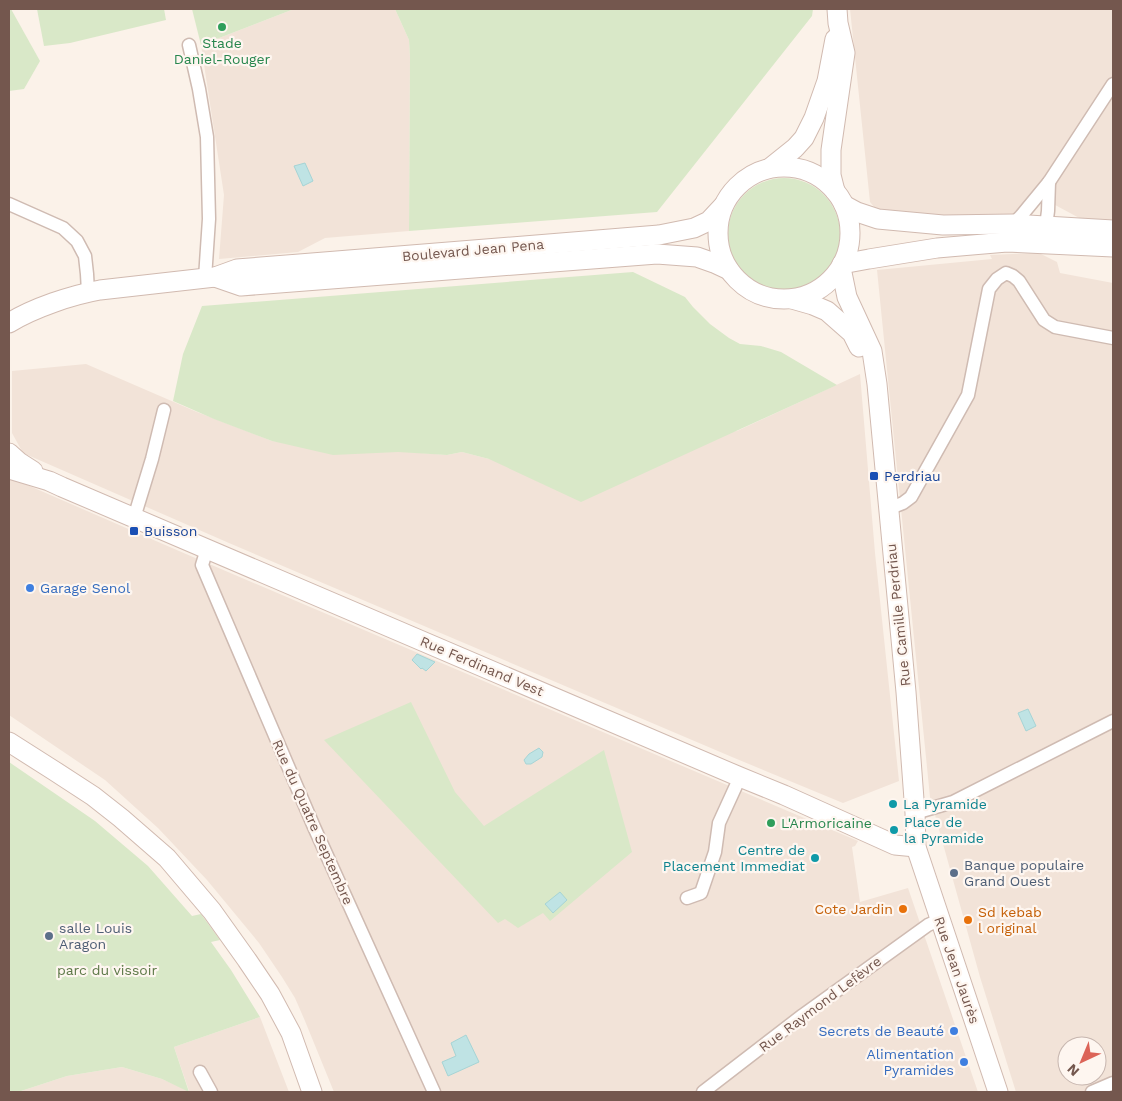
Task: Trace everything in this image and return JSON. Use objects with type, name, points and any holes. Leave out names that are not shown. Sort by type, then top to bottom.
[{"type":"main road","points":[[837,16],[845,52],[831,150],[830,175],[850,226],[849,247],[841,266],[829,282],[812,294],[792,299],[774,299],[756,294],[741,284],[729,270],[721,255],[718,239],[718,222],[723,206],[731,193],[742,182],[770,168],[795,148],[804,138],[814,118],[827,81],[837,16]]},
{"type":"main road","points":[[770,168],[788,167],[805,171],[821,179],[839,198],[857,212],[878,219],[943,225],[1013,224],[1113,230]]},
{"type":"main road","name":"Boulevard Jean Pena","points":[[9,323],[54,303],[88,292],[210,278],[237,269],[659,235],[694,228],[708,221],[723,206]]},
{"type":"main road","points":[[841,266],[869,259],[937,248],[1007,242],[1113,247]]},
{"type":"main road","name":"Boulevard Jean Pena","points":[[210,278],[241,286],[657,254],[697,257],[729,270]]},
{"type":"main road","name":"Rue Camille Perdriau","points":[[841,266],[846,297],[872,351],[877,384],[906,692],[916,847]]},
{"type":"main road","name":"Rue Camille Perdriau","points":[[792,299],[827,311],[852,333],[877,384]]},
{"type":"main road","name":"Boulevard Jean Pena","points":[[9,340],[15,332],[54,303]]},
{"type":"main road","name":"Rue Ferdinand Vest","points":[[9,453],[19,462],[49,481]]},
{"type":"main road","name":"Rue Ferdinand Vest","points":[[9,469],[49,481],[895,845],[916,847]]},
{"type":"main road","points":[[9,742],[93,796],[167,858],[212,911],[270,994],[291,1033],[312,1092]]},
{"type":"main road","name":"Rue Jean Jaurès","points":[[916,847],[998,1092]]},
{"type":"street","points":[[189,45],[207,137],[210,278]]},
{"type":"street","points":[[1013,224],[1049,182],[1113,84]]},
{"type":"street","points":[[1007,242],[1039,234],[1046,226],[1049,182]]},
{"type":"street","points":[[9,204],[63,228],[77,241],[85,256],[88,292]]},
{"type":"street","points":[[888,509],[911,497],[968,395],[989,289],[997,279],[1006,273],[1014,276],[1044,320],[1055,327],[1113,338]]},
{"type":"street","points":[[134,518],[152,459],[164,410]]},
{"type":"street","name":"Rue du Quatre Septembre","points":[[207,549],[202,565],[314,827],[434,1092]]},
{"type":"street","points":[[915,813],[953,802],[1113,721]]},
{"type":"street","points":[[687,898],[701,893],[715,852],[720,823],[740,778]]},
{"type":"street","name":"Rue Raymond Lefèvre","points":[[704,1092],[803,1015],[928,925],[939,920]]},
{"type":"street","points":[[200,1072],[211,1092]]},
{"type":"street","points":[[1092,1092],[1113,1083]]},
{"type":"shaded area","points":[[294,9],[395,9],[409,40],[409,231],[325,238],[298,252],[219,259],[224,195],[201,45]]},
{"type":"shaded area","points":[[850,9],[1113,9],[1113,224],[1083,220],[1031,192],[1020,210],[1006,217],[950,218],[879,211],[875,208],[870,202]]},
{"type":"shaded area","points":[[1039,253],[1057,262],[1060,273],[1113,283],[1113,1092],[1016,1092],[980,977],[930,797],[877,270],[992,259],[990,255]]},
{"type":"shaded area","points":[[86,364],[197,412],[272,441],[447,455],[462,452],[489,459],[737,431],[860,374],[875,553],[899,781],[843,803],[229,543],[23,453],[12,433],[12,371]]},
{"type":"shaded area","points":[[9,477],[858,841],[852,847],[860,902],[908,888],[978,1092],[334,1092],[295,998],[259,943],[207,880],[158,828],[105,780],[9,715]]},
{"type":"shaded area","points":[[260,1017],[289,1092],[18,1092],[67,1076],[122,1067],[162,1079],[189,1091],[174,1047]]},
{"type":"green space","points":[[9,9],[11,9],[40,61],[24,89],[9,91]]},
{"type":"green space","points":[[37,9],[164,9],[166,20],[70,43],[44,46]]},
{"type":"green space","name":"Stade Daniel-Rouger","points":[[192,9],[294,9],[201,45]]},
{"type":"green space","points":[[395,9],[813,9],[812,16],[657,212],[409,231],[409,40]]},
{"type":"green space","points":[[784,178],[805,182],[824,194],[836,213],[840,234],[836,255],[824,274],[805,286],[784,290],[763,286],[744,274],[732,255],[728,234],[732,213],[744,194],[763,182]]},
{"type":"green space","points":[[633,272],[685,297],[710,324],[729,338],[740,344],[761,346],[781,352],[837,385],[581,502],[489,459],[462,452],[447,455],[398,452],[333,455],[272,441],[173,401],[183,354],[202,306]]},
{"type":"green space","points":[[411,702],[455,792],[484,826],[604,750],[632,852],[550,921],[543,913],[518,928],[505,919],[498,923],[324,740]]},
{"type":"green space","name":"parc du vissoir","points":[[9,762],[95,821],[148,866],[192,916],[201,914],[220,940],[211,942],[260,1017],[174,1047],[189,1092],[162,1079],[122,1067],[67,1076],[18,1092],[9,1092]]},
{"type":"water","points":[[305,163],[313,181],[303,186],[294,166]]},
{"type":"water","points":[[417,654],[435,662],[426,671],[421,669],[412,660]]},
{"type":"water","points":[[1028,709],[1036,726],[1026,731],[1018,713]]},
{"type":"water","points":[[539,748],[543,752],[542,757],[531,764],[526,764],[524,760],[529,754]]},
{"type":"water","points":[[560,892],[567,900],[553,913],[545,904]]},
{"type":"water","points":[[466,1035],[479,1062],[448,1076],[442,1062],[456,1056],[451,1043]]},
{"type":"place","name":"Stade Daniel-Rouger","points":[[222,27]]},
{"type":"place","name":"Perdriau","points":[[874,476]]},
{"type":"place","name":"Buisson","points":[[134,531]]},
{"type":"place","name":"Garage Senol","points":[[30,588]]},
{"type":"place","name":"La Pyramide","points":[[893,804]]},
{"type":"place","name":"L'Armoricaine","points":[[771,823]]},
{"type":"place","name":"Place de la Pyramide","points":[[894,830]]},
{"type":"place","name":"Centre de Placement Immediat","points":[[815,858]]},
{"type":"place","name":"Banque populaire Grand Ouest","points":[[954,873]]},
{"type":"place","name":"Cote Jardin","points":[[903,909]]},
{"type":"place","name":"Sd kebab l original","points":[[968,920]]},
{"type":"place","name":"salle Louis Aragon","points":[[49,936]]},
{"type":"place","name":"Secrets de Beauté","points":[[954,1031]]},
{"type":"place","name":"Alimentation Pyramides","points":[[964,1062]]}]
